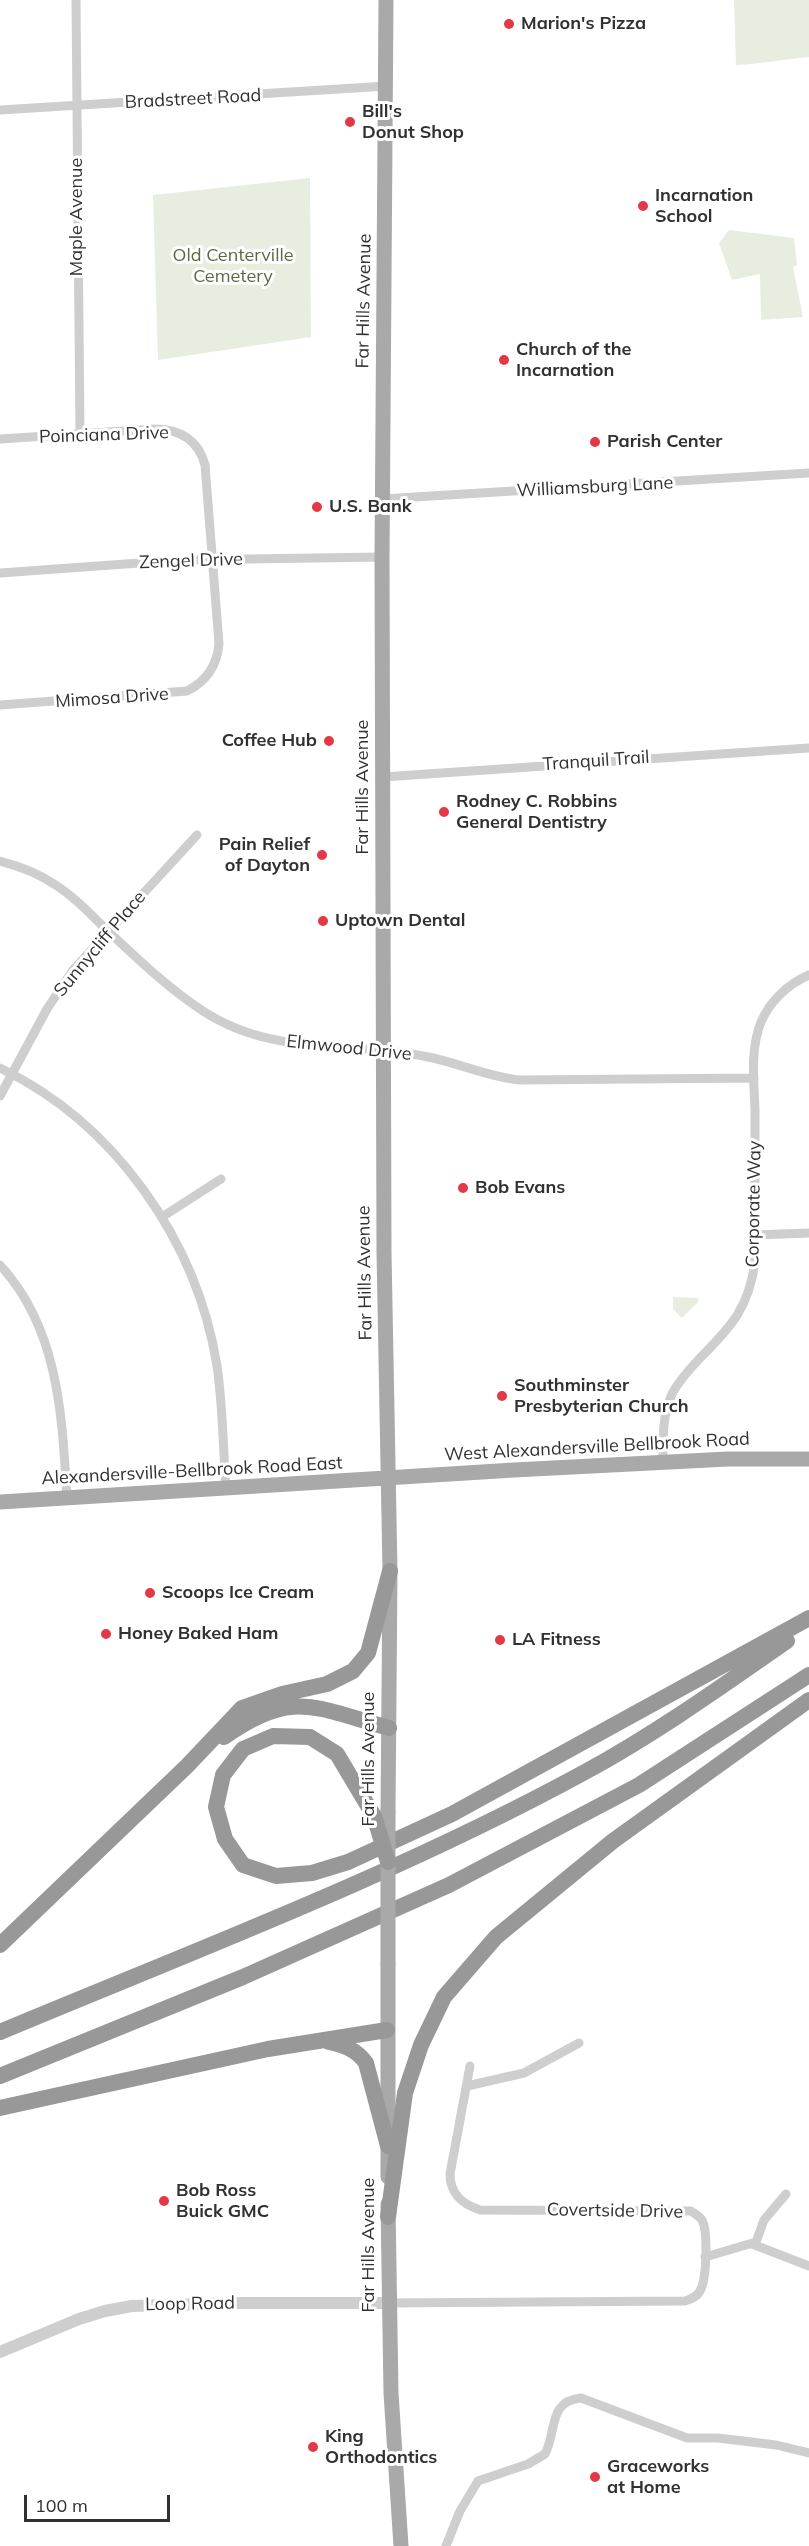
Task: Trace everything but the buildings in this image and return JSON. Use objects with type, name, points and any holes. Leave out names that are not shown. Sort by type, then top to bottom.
[{"type":"highway","points":[[0,1945],[196,1757],[242,1708],[282,1694],[327,1684],[353,1671],[368,1653],[390,1571]]},
{"type":"highway","points":[[388,1862],[381,1814],[337,1754],[310,1737],[273,1736],[243,1749],[223,1775],[216,1807],[225,1839],[243,1865],[276,1875],[312,1873],[348,1862],[452,1814],[809,1618]]},
{"type":"highway","points":[[0,2032],[342,1889],[462,1836],[586,1772],[678,1716],[809,1624]]},
{"type":"highway","points":[[0,2076],[243,1977],[449,1885],[639,1785],[809,1675]]},
{"type":"highway","points":[[388,2217],[405,2093],[421,2045],[444,1998],[496,1937],[613,1842],[809,1700]]},
{"type":"highway","points":[[196,1757],[254,1718],[282,1707],[308,1706],[389,1728]]},
{"type":"highway","points":[[0,2108],[268,2049],[387,2030]]},
{"type":"highway","points":[[319,2041],[349,2048],[359,2054],[366,2063],[388,2146]]},
{"type":"main road","name":"Far Hills Avenue","points":[[381,1814],[389,1728],[390,1571],[384,1225],[382,557],[386,0]]},
{"type":"main road","name":"West Alexandersville Bellbrook Road","points":[[387,1480],[514,1470],[728,1459],[809,1459]]},
{"type":"main road","name":"Alexandersville-Bellbrook Road East","points":[[0,1502],[387,1480]]},
{"type":"main road","name":"Far Hills Avenue","points":[[388,1862],[388,2303],[391,2393],[401,2546]]},
{"type":"street","name":"Maple Avenue","points":[[76,0],[80,434]]},
{"type":"street","name":"Bradstreet Road","points":[[0,110],[387,87]]},
{"type":"street","name":"Poinciana Drive","points":[[0,439],[166,429],[190,439],[198,448],[205,465],[213,559]]},
{"type":"street","name":"Williamsburg Lane","points":[[382,499],[809,473]]},
{"type":"street","name":"Zengel Drive","points":[[0,573],[213,559],[382,557]]},
{"type":"street","name":"Mimosa Drive","points":[[0,705],[177,693],[195,687],[209,674],[218,656],[213,559]]},
{"type":"street","name":"Tranquil Trail","points":[[383,777],[809,748]]},
{"type":"street","name":"Sunnycliff Place","points":[[0,1096],[47,1009],[74,970],[197,835]]},
{"type":"street","name":"Elmwood Drive","points":[[0,861],[15,865],[54,883],[76,900],[184,998],[217,1020],[268,1039],[303,1046],[384,1050],[428,1057],[488,1075],[520,1080],[754,1078]]},
{"type":"street","name":"Corporate Way","points":[[663,1463],[664,1423],[671,1395],[696,1363],[735,1321],[744,1306],[753,1278],[756,1039],[766,1011],[783,991],[809,975]]},
{"type":"street","points":[[0,1068],[63,1107],[96,1136],[130,1172],[162,1216],[193,1280],[210,1335],[220,1388],[226,1489]]},
{"type":"street","points":[[162,1216],[221,1179]]},
{"type":"street","points":[[755,1235],[809,1233]]},
{"type":"street","points":[[0,1264],[25,1298],[44,1336],[52,1361],[59,1401],[67,1498]]},
{"type":"street","points":[[467,2086],[524,2073],[579,2043]]},
{"type":"street","name":"Covertside Drive","points":[[388,2303],[685,2301],[693,2298],[701,2289],[705,2257],[704,2226],[698,2215],[690,2211],[480,2210],[462,2202],[452,2189],[450,2174],[470,2066]]},
{"type":"street","points":[[705,2257],[752,2244],[759,2237],[764,2220],[786,2194]]},
{"type":"street","points":[[752,2244],[809,2266]]},
{"type":"street","points":[[796,2260],[809,2258]]},
{"type":"street","name":"Loop Road","points":[[0,2352],[79,2319],[132,2306],[388,2303]]},
{"type":"street","points":[[446,2546],[460,2511],[478,2481],[528,2464],[545,2454],[559,2407],[569,2399],[581,2398],[687,2438],[776,2445],[809,2453]]},
{"type":"green space","points":[[734,0],[809,0],[809,57],[736,65]]},
{"type":"green space","name":"Old Centerville Cemetery","points":[[310,178],[311,337],[158,360],[153,195]]},
{"type":"green space","points":[[729,230],[794,238],[797,265],[793,267],[803,317],[761,320],[760,274],[732,280],[719,243]]},
{"type":"green space","points":[[673,1297],[698,1298],[698,1302],[682,1318],[673,1309]]},
{"type":"place","name":"Marion's Pizza","points":[[509,24]]},
{"type":"place","name":"Bill's Donut Shop","points":[[350,122]]},
{"type":"place","name":"Incarnation School","points":[[643,206]]},
{"type":"place","name":"Church of the Incarnation","points":[[504,360]]},
{"type":"place","name":"Parish Center","points":[[595,442]]},
{"type":"place","name":"U.S. Bank","points":[[317,507]]},
{"type":"place","name":"Coffee Hub","points":[[329,741]]},
{"type":"place","name":"Rodney C. Robbins General Dentistry","points":[[444,812]]},
{"type":"place","name":"Pain Relief of Dayton","points":[[322,855]]},
{"type":"place","name":"Uptown Dental","points":[[323,921]]},
{"type":"place","name":"Bob Evans","points":[[463,1188]]},
{"type":"place","name":"Southminster Presbyterian Church","points":[[502,1396]]},
{"type":"place","name":"Scoops Ice Cream","points":[[150,1593]]},
{"type":"place","name":"Honey Baked Ham","points":[[106,1634]]},
{"type":"place","name":"LA Fitness","points":[[500,1640]]},
{"type":"place","name":"Bob Ross Buick GMC","points":[[164,2201]]},
{"type":"place","name":"King Orthodontics","points":[[313,2447]]},
{"type":"place","name":"Graceworks at Home","points":[[595,2477]]}]
